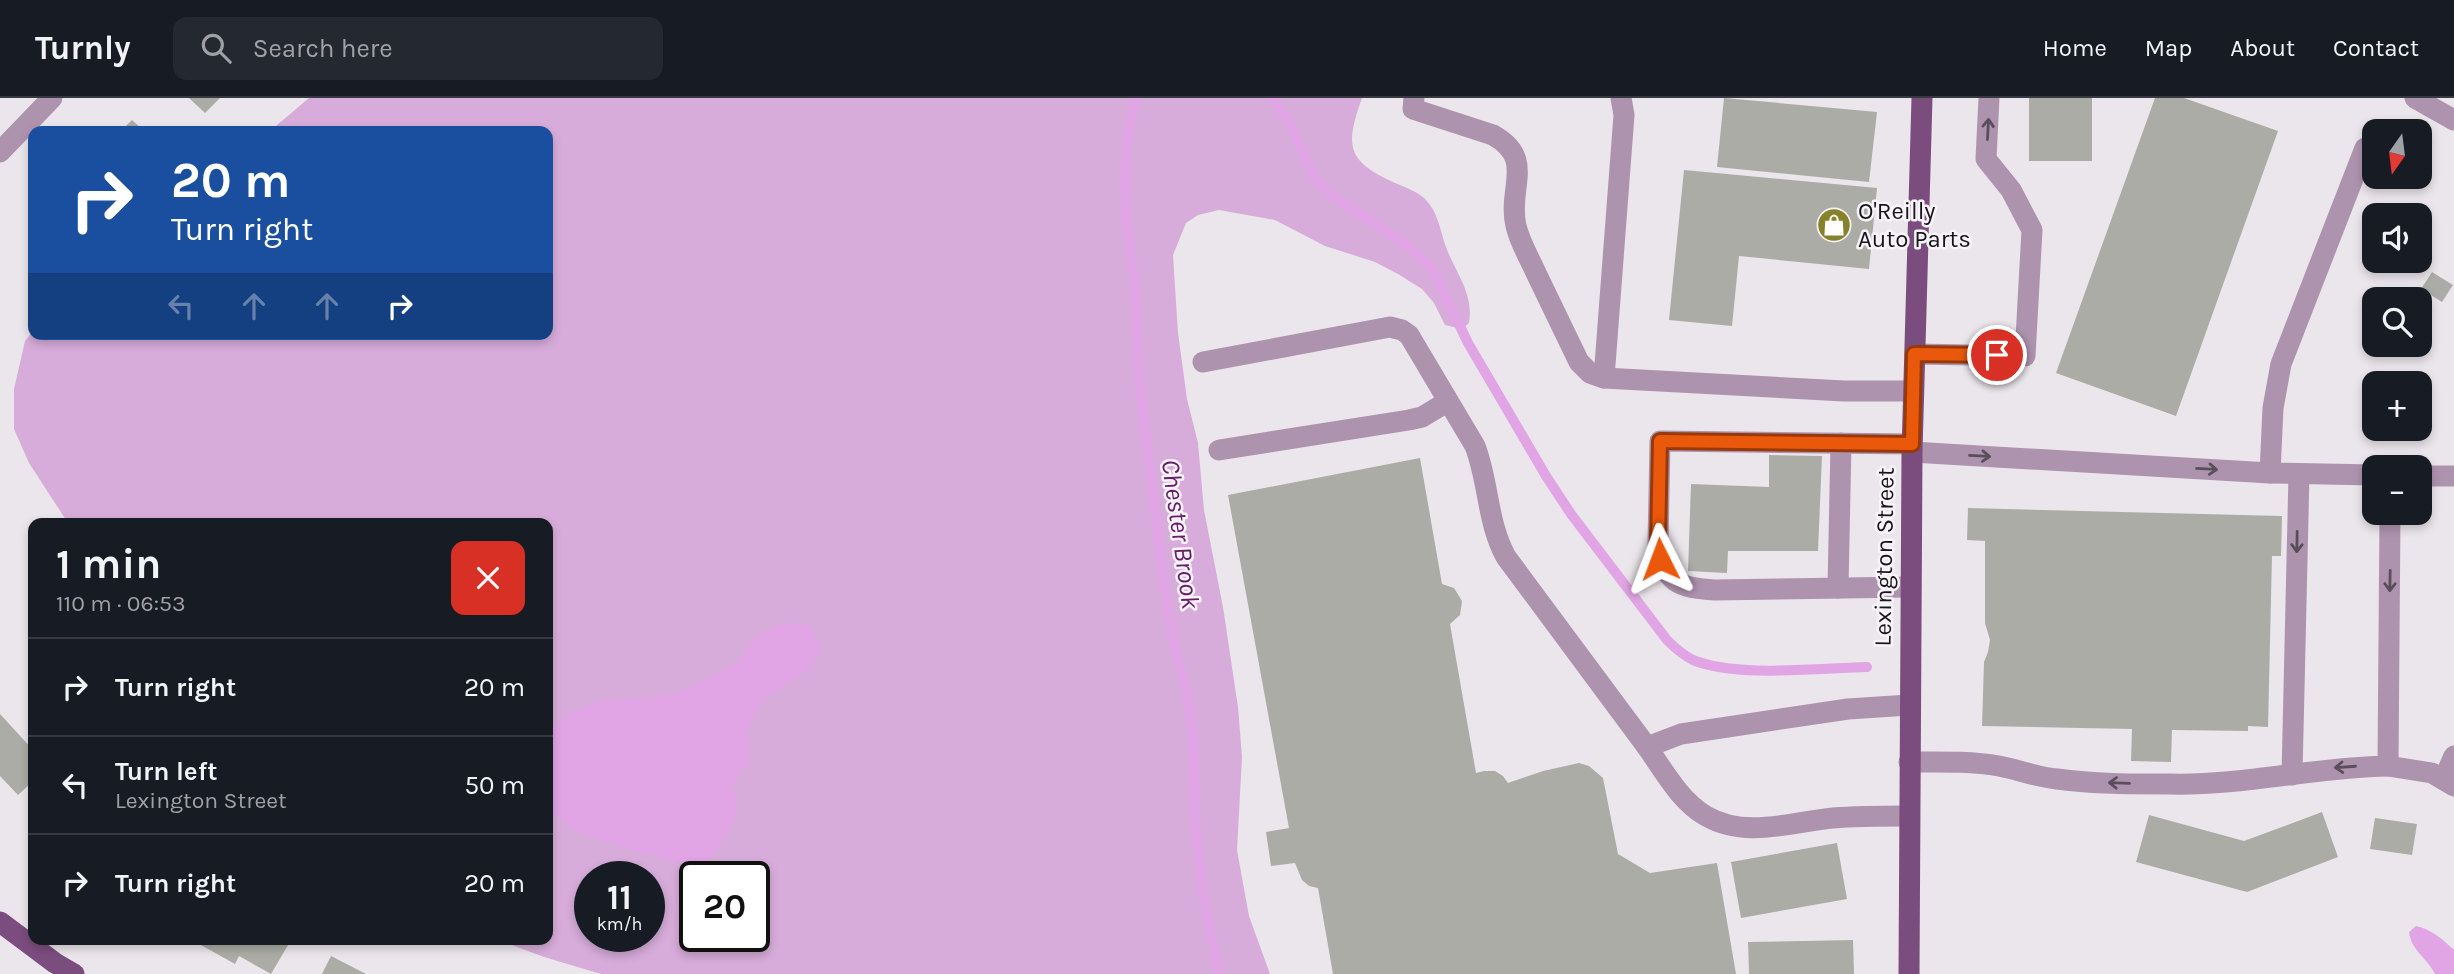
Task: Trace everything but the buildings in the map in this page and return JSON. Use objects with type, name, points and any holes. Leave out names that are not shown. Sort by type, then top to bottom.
[{"type":"main road","name":"Lexington Street","points":[[1909,974],[1912,448],[1922,98]]},
{"type":"main road","points":[[0,922],[28,943]]},
{"type":"main road","points":[[31,945],[74,974]]},
{"type":"street","points":[[0,152],[52,98]]},
{"type":"street","points":[[1414,98],[1413,109],[1493,135],[1505,141],[1513,150],[1516,172],[1514,209],[1519,236],[1579,362],[1590,373],[1604,378],[1844,391],[1913,391]]},
{"type":"street","points":[[1604,378],[1624,115],[1622,98]]},
{"type":"street","points":[[1914,354],[2025,356],[2032,230],[2011,190],[1986,159],[1989,98]]},
{"type":"street","points":[[2415,98],[2454,120]]},
{"type":"street","points":[[2270,473],[2273,408],[2281,364],[2362,156]]},
{"type":"street","points":[[1203,362],[1390,327],[1402,330],[1409,335],[1475,446],[1480,458],[1495,533],[1506,557],[1678,791],[1705,815],[1726,825],[1742,828],[1831,819],[1909,816]]},
{"type":"street","points":[[1219,450],[1409,420],[1447,402]]},
{"type":"street","points":[[1910,587],[1715,590],[1685,587],[1674,581],[1660,559],[1658,544],[1660,441],[1841,443],[2270,473],[2362,475]]},
{"type":"street","points":[[1838,588],[1841,443]]},
{"type":"street","points":[[2292,775],[2299,474]]},
{"type":"street","points":[[2432,475],[2454,476]]},
{"type":"street","points":[[2388,766],[2390,525]]},
{"type":"street","points":[[1647,747],[1681,734],[1848,709],[1909,705]]},
{"type":"street","points":[[1909,762],[1977,764],[2056,779],[2146,784],[2196,784],[2335,768],[2388,766],[2432,773],[2449,782],[2454,757]]},
{"type":"shaded area","points":[[309,98],[1362,98],[1353,128],[1354,150],[1367,167],[1418,193],[1432,209],[1467,293],[1470,312],[1469,323],[1462,329],[1445,325],[1434,303],[1422,289],[1398,274],[1375,262],[1325,246],[1275,220],[1219,210],[1198,215],[1186,223],[1173,255],[1178,333],[1187,399],[1198,443],[1204,510],[1223,607],[1238,707],[1242,757],[1237,850],[1249,916],[1270,974],[601,974],[512,945],[553,945],[553,518],[65,518],[29,463],[14,429],[14,389],[28,337],[28,340],[553,340],[553,126],[276,126]]},
{"type":"shaded area","points":[[781,623],[808,624],[822,646],[811,668],[765,698],[747,730],[750,762],[739,773],[733,785],[737,805],[732,827],[707,861],[679,863],[644,854],[577,832],[553,813],[553,725],[570,713],[599,701],[669,695],[737,663],[755,637]]},
{"type":"shaded area","points":[[2416,926],[2441,938],[2454,950],[2454,974],[2435,974],[2410,938],[2409,932]]},
{"type":"waterway","name":"Chester Brook","points":[[1136,98],[1128,133],[1125,174],[1126,216],[1135,288],[1139,382],[1166,600],[1193,733],[1196,831],[1202,889],[1219,974]]},
{"type":"waterway","points":[[1272,98],[1290,124],[1314,178],[1331,195],[1409,246],[1433,270],[1468,343],[1546,476],[1571,514],[1670,643],[1693,660],[1732,669],[1778,671],[1867,667]]},
{"type":"place","name":"O'Reilly Auto Parts","points":[[1834,225]]},
{"type":"route","points":[[1660,559],[1660,441],[1912,444],[1914,354],[1997,355]]}]
